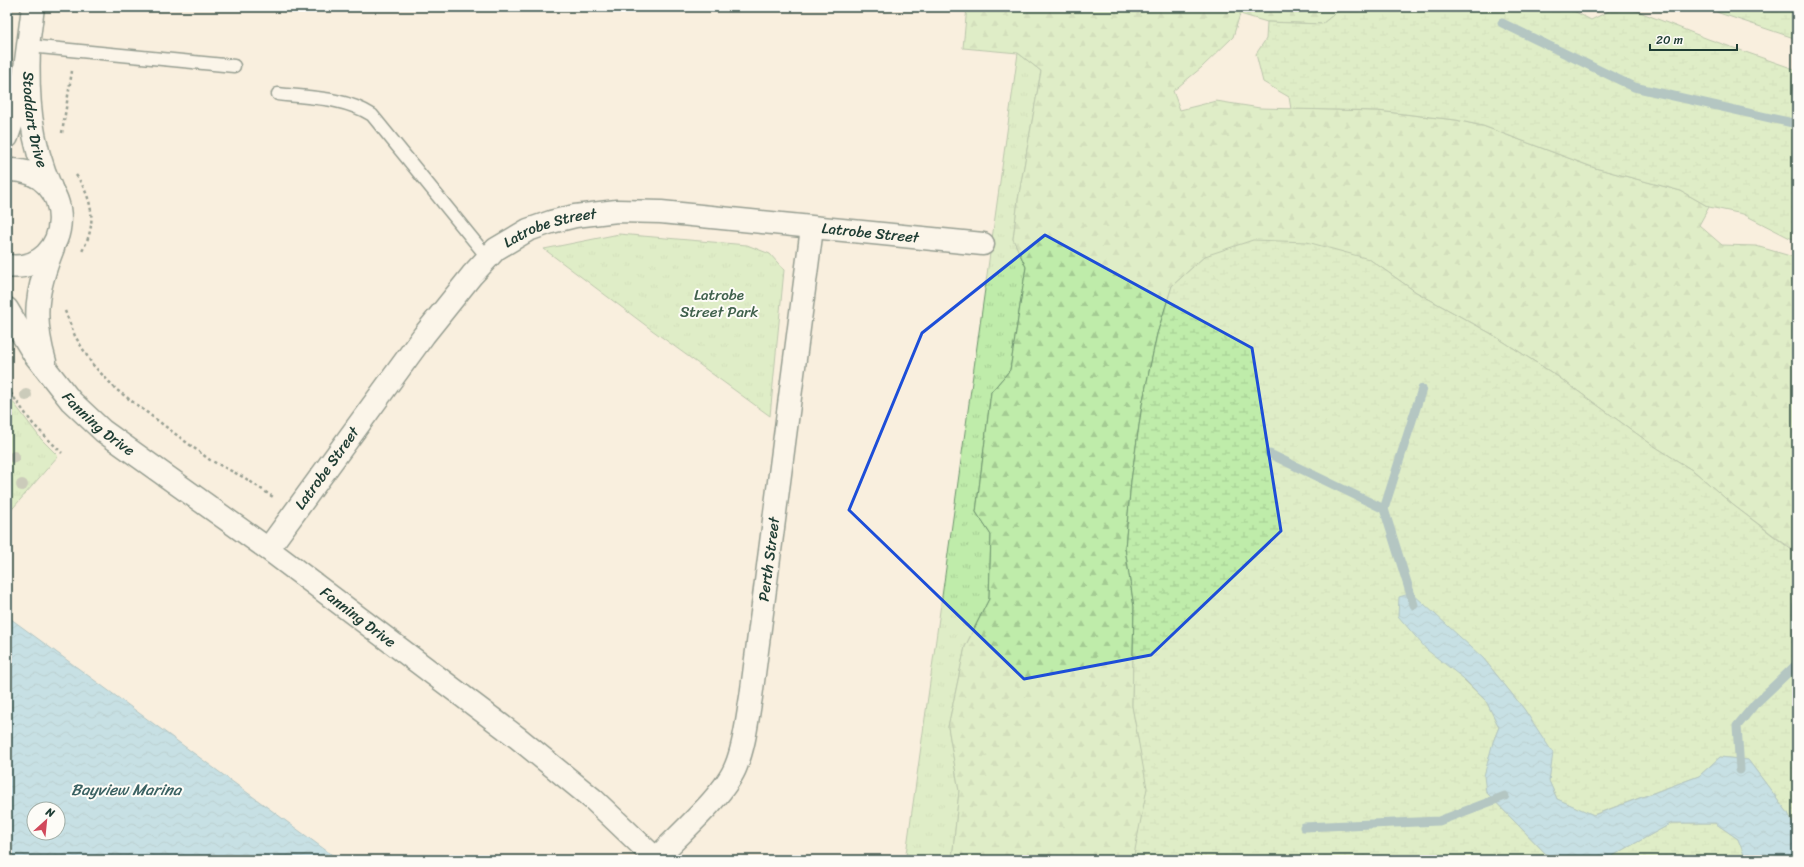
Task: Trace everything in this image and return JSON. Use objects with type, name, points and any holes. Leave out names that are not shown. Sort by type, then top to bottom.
[{"type":"street","name":"Stoddart Drive","points":[[33,7],[27,83],[30,118],[40,159],[61,212],[60,228],[57,238]]},
{"type":"street","name":"Stoddart Drive","points":[[7,137],[19,101],[29,46]]},
{"type":"street","points":[[7,170],[22,170],[39,177],[52,190]]},
{"type":"street","name":"Latrobe Street","points":[[268,549],[424,335],[472,275],[496,249],[522,234],[551,222],[575,216],[617,211],[661,212],[983,244]]},
{"type":"street","name":"Perth Street","points":[[656,860],[715,798],[736,767],[740,753],[751,697],[812,228]]},
{"type":"street","points":[[7,266],[19,266],[35,261],[48,251],[57,238]]},
{"type":"street","name":"Fanning Drive","points":[[55,381],[46,364],[40,345],[37,307],[42,275],[57,238]]},
{"type":"street","name":"Fanning Drive","points":[[7,309],[34,354],[70,401],[103,431],[268,549],[553,765],[594,800],[656,860]]},
{"type":"lane","points":[[29,46],[234,66]]},
{"type":"lane","points":[[278,94],[344,102],[360,107],[372,115],[488,258]]},
{"type":"path","points":[[62,136],[74,50]]},
{"type":"path","points":[[74,173],[84,190],[92,217],[89,236],[79,256]]},
{"type":"path","points":[[64,307],[75,336],[92,364],[117,390],[210,460],[245,478],[295,512]]},
{"type":"path","points":[[7,388],[33,424],[62,453]]},
{"type":"highlighted area","points":[[1045,235],[1252,348],[1281,531],[1151,655],[1024,679],[849,510],[922,333]]},
{"type":"green space","points":[[967,7],[1343,7],[1322,24],[1267,22],[1240,14],[1233,37],[1201,68],[1173,91],[1180,110],[1216,101],[1260,108],[1378,111],[1456,120],[1483,126],[1595,168],[1681,191],[1709,207],[1699,225],[1722,245],[1756,246],[1797,258],[1797,553],[1733,505],[1695,472],[1651,444],[1557,376],[1490,333],[1416,292],[1369,259],[1205,256],[1172,286],[1157,334],[1142,405],[1131,481],[1125,548],[1134,607],[1132,706],[1148,788],[1134,858],[1133,860],[952,860],[959,791],[948,727],[965,647],[989,599],[991,535],[976,512],[991,392],[1010,370],[1026,267],[1013,239],[1018,200],[1041,71],[1018,53],[963,48]]},
{"type":"green space","points":[[1343,7],[1566,7],[1591,20],[1617,7],[1627,7],[1708,39],[1797,70],[1797,239],[1790,238],[1743,214],[1709,207],[1681,191],[1595,168],[1483,126],[1456,120],[1378,111],[1291,109],[1289,97],[1263,82],[1256,54],[1266,39],[1267,22],[1322,24]]},
{"type":"green space","points":[[1708,7],[1797,7],[1797,39],[1719,13]]},
{"type":"green space","points":[[1018,53],[1041,71],[1018,200],[1013,239],[1026,267],[1010,370],[991,392],[976,512],[991,535],[989,599],[965,647],[948,727],[959,791],[952,860],[943,860],[906,854]]},
{"type":"green space","name":"Latrobe Street Park","points":[[619,234],[747,245],[770,254],[784,270],[770,416],[544,249]]},
{"type":"green space","points":[[1253,240],[1307,242],[1369,259],[1416,292],[1490,333],[1557,376],[1651,444],[1695,472],[1733,505],[1797,554],[1797,834],[1788,813],[1748,760],[1720,757],[1699,776],[1593,815],[1557,799],[1549,781],[1552,753],[1524,709],[1483,658],[1463,679],[1486,701],[1499,727],[1493,742],[1486,792],[1552,860],[1133,860],[1147,788],[1132,706],[1134,607],[1125,548],[1131,481],[1142,405],[1157,334],[1172,286],[1205,256]]},
{"type":"green space","points":[[7,394],[41,439],[58,456],[7,515]]},
{"type":"green space","points":[[1672,823],[1715,823],[1738,839],[1747,859],[1605,860]]},
{"type":"water","points":[[1412,593],[1483,658],[1524,709],[1553,753],[1549,781],[1557,799],[1594,815],[1699,776],[1720,757],[1748,760],[1788,813],[1797,834],[1797,860],[1746,860],[1738,839],[1715,823],[1672,823],[1605,860],[1552,860],[1486,792],[1484,776],[1493,742],[1499,727],[1486,701],[1463,678],[1427,650],[1398,616],[1399,597]]},
{"type":"water","name":"Bayview Marina","points":[[7,616],[339,860],[7,860]]},
{"type":"waterway","points":[[1502,23],[1634,87],[1797,124]]},
{"type":"waterway","points":[[1414,605],[1384,509],[1422,389]]},
{"type":"waterway","points":[[1270,454],[1384,509]]},
{"type":"waterway","points":[[1797,605],[1797,645]]},
{"type":"waterway","points":[[1740,770],[1737,726],[1755,704],[1797,664]]},
{"type":"waterway","points":[[1304,827],[1439,821],[1505,796]]}]
